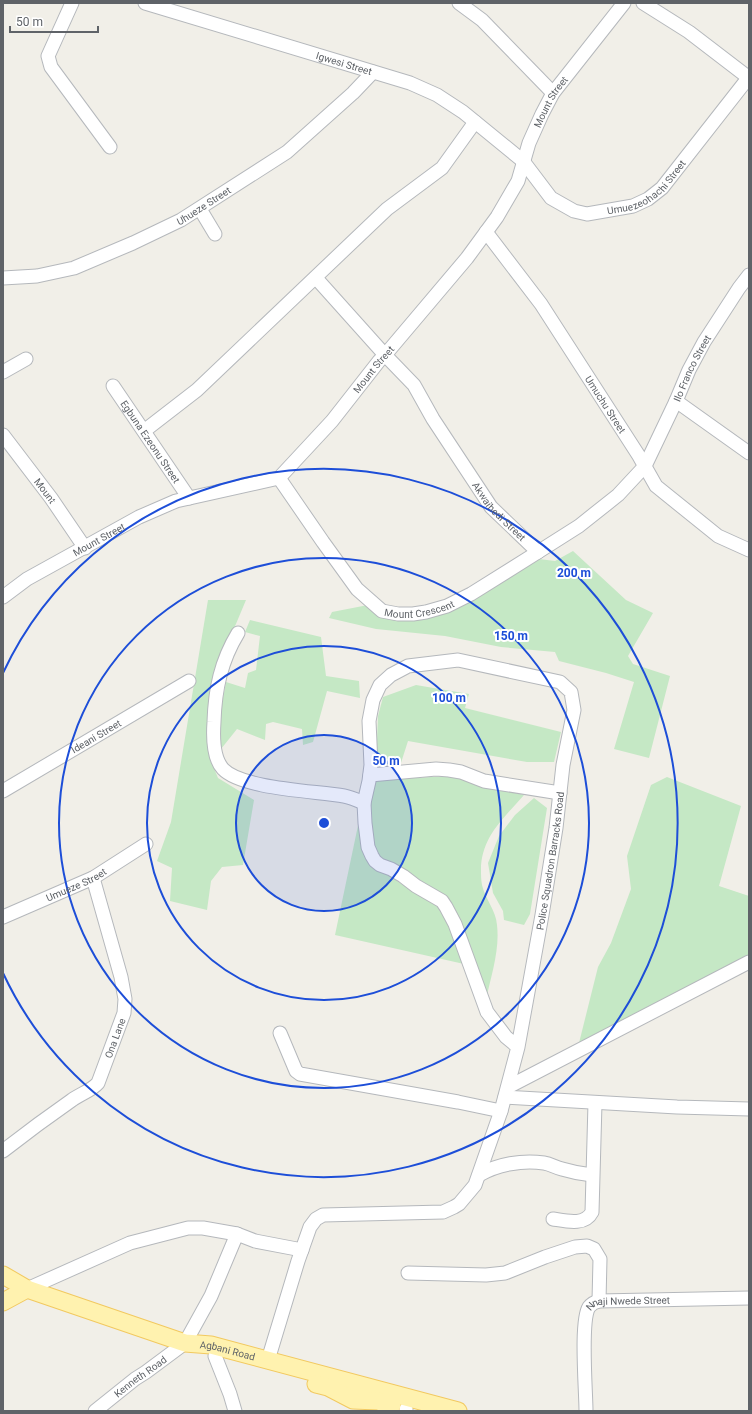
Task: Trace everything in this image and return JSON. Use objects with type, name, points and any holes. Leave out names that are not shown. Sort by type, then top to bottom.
[{"type":"main road","name":"Agbani Road","points":[[3,1276],[12,1294],[42,1306],[76,1317],[181,1344],[215,1356],[328,1387],[352,1406],[378,1401],[409,1410]]},
{"type":"main road","name":"Agbani Road","points":[[181,1344],[211,1345],[367,1388],[458,1411]]},
{"type":"street","points":[[72,3],[48,56],[49,62],[51,67],[110,147]]},
{"type":"street","name":"Igwesi Street","points":[[145,3],[325,56],[410,83],[437,95],[463,112],[523,162]]},
{"type":"street","points":[[459,3],[482,20],[553,93]]},
{"type":"street","name":"Mount Street","points":[[3,597],[28,579],[139,517],[166,505],[189,498],[279,478],[332,420],[379,361],[385,356],[467,258],[497,217],[518,181],[535,129],[553,93],[624,3]]},
{"type":"street","points":[[643,3],[689,32],[749,77]]},
{"type":"street","name":"Uhueze Street","points":[[3,278],[37,276],[74,268],[133,243],[181,220],[287,152],[353,93],[373,72]]},
{"type":"street","name":"Umuezeohachi Street","points":[[523,162],[551,198],[574,212],[587,214],[633,206],[648,199],[662,188],[749,77]]},
{"type":"street","points":[[144,431],[197,390],[388,210],[442,168],[475,122]]},
{"type":"street","points":[[200,209],[215,234]]},
{"type":"street","name":"Umuchu Street","points":[[486,232],[541,304],[645,466],[656,486],[718,536],[749,550]]},
{"type":"street","name":"Ilo Franco Street","points":[[645,466],[689,370],[704,342],[749,275]]},
{"type":"street","name":"Akwaihedi Street","points":[[316,278],[385,356],[414,385],[433,419],[491,507],[538,552]]},
{"type":"street","points":[[3,372],[26,359]]},
{"type":"street","name":"Egbuna Ezeonu Street","points":[[113,386],[189,498]]},
{"type":"street","points":[[676,401],[749,453]]},
{"type":"street","name":"Mount","points":[[3,435],[51,498],[85,548]]},
{"type":"street","points":[[538,552],[579,526],[618,495],[645,466]]},
{"type":"street","name":"Mount Crescent","points":[[279,478],[357,589],[382,611],[398,614],[413,614],[447,606],[471,594],[538,552]]},
{"type":"street","points":[[238,632],[228,650],[214,701],[213,740],[222,768],[233,777],[260,785],[344,796],[364,803]]},
{"type":"street","name":"Police Squadron Barracks Road","points":[[458,660],[560,682],[571,692],[574,710],[563,765],[556,828],[544,902],[518,1047],[506,1037],[487,1012],[454,924],[442,901],[416,886],[403,876],[375,861],[368,847],[364,803],[370,775],[369,721],[373,700],[380,685],[392,675],[408,666],[458,660]]},
{"type":"street","name":"Ideani Street","points":[[3,791],[189,681]]},
{"type":"street","points":[[370,775],[436,769],[449,770],[461,772],[484,781],[560,793]]},
{"type":"street","name":"Umueze Street","points":[[3,917],[93,878],[146,844]]},
{"type":"street","name":"Ona Lane","points":[[3,1151],[74,1098],[95,1087],[98,1083],[124,1013],[124,989],[93,878]]},
{"type":"street","points":[[506,1092],[749,962]]},
{"type":"street","points":[[280,1033],[296,1071],[300,1074],[501,1111]]},
{"type":"street","points":[[268,1360],[310,1227],[319,1216],[443,1212],[454,1208],[464,1199],[478,1175],[501,1111],[518,1047]]},
{"type":"street","points":[[506,1092],[595,1102],[749,1109]]},
{"type":"street","points":[[554,1219],[578,1222],[585,1220],[590,1215],[592,1208],[595,1102]]},
{"type":"street","points":[[478,1175],[500,1165],[513,1163],[544,1163],[561,1169],[592,1175]]},
{"type":"street","points":[[12,1294],[130,1243],[188,1228],[203,1228],[237,1234],[255,1240],[302,1250]]},
{"type":"street","points":[[181,1344],[211,1296],[237,1234]]},
{"type":"street","points":[[408,1273],[486,1275],[505,1273],[545,1257],[587,1246],[594,1249],[600,1259],[599,1301]]},
{"type":"street","name":"Nnaji Nwede Street","points":[[586,1411],[584,1325],[589,1307],[593,1302],[749,1298]]},
{"type":"street","name":"Kenneth Road","points":[[95,1411],[181,1344]]},
{"type":"street","points":[[215,1356],[235,1411]]},
{"type":"green space","points":[[573,551],[626,600],[653,613],[628,656],[633,664],[670,676],[649,758],[614,749],[634,682],[559,661],[555,652],[501,647],[445,636],[376,629],[329,618],[332,612],[368,605],[400,617],[509,578],[539,559],[555,561]]},
{"type":"green space","points":[[208,600],[246,600],[220,662],[209,705],[209,756],[218,778],[254,800],[243,865],[222,867],[211,881],[207,910],[170,901],[172,868],[157,861],[171,822]]},
{"type":"green space","points":[[250,620],[321,637],[326,676],[359,681],[360,698],[327,691],[313,742],[303,745],[302,729],[273,722],[266,724],[265,740],[237,729],[221,749],[219,720],[226,682],[245,688],[248,673],[256,670],[260,636],[245,632]]},
{"type":"green space","points":[[416,685],[469,694],[465,708],[561,732],[554,762],[527,762],[408,741],[400,766],[376,763],[378,716],[383,697]]},
{"type":"green space","points":[[449,776],[524,795],[502,820],[489,838],[482,858],[482,885],[485,895],[495,914],[498,934],[494,963],[486,1000],[460,925],[376,854],[369,807],[376,780]]},
{"type":"green space","points":[[667,777],[741,806],[719,886],[749,896],[749,959],[579,1043],[598,967],[611,943],[631,889],[627,856],[651,785]]},
{"type":"green space","points":[[534,798],[547,808],[530,914],[524,925],[504,920],[503,911],[493,893],[488,863],[499,836],[515,815]]},
{"type":"green space","points":[[360,816],[370,861],[400,883],[436,903],[448,918],[464,964],[335,935]]}]
